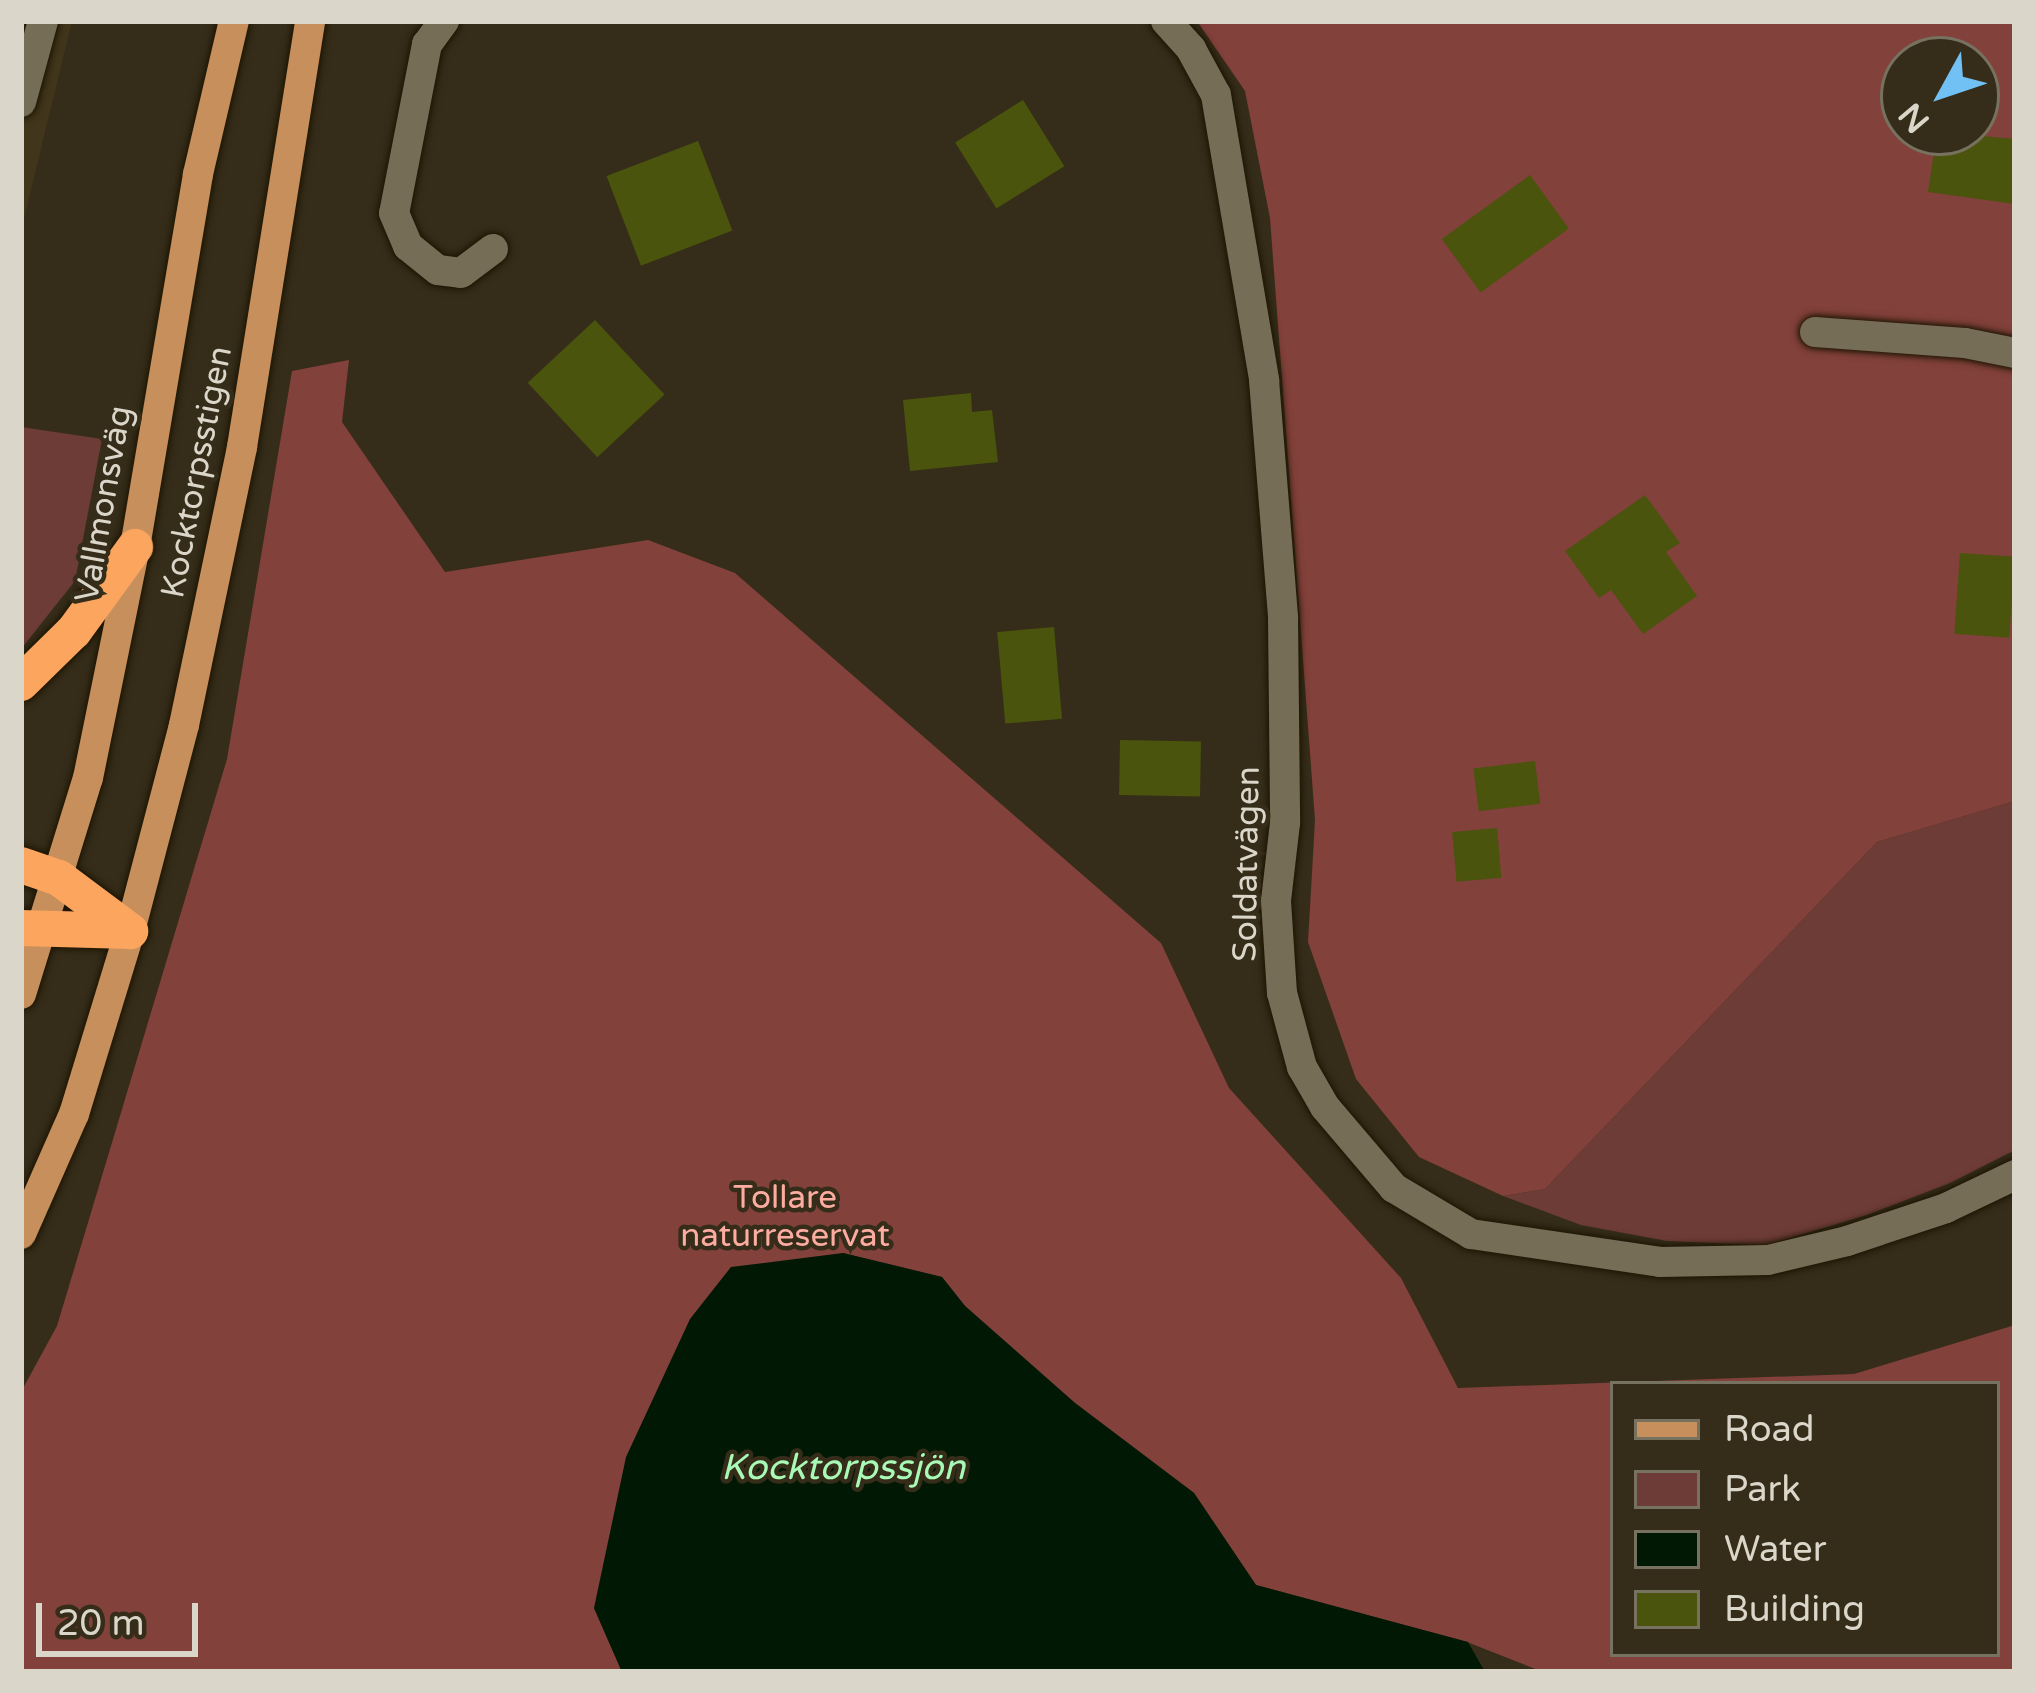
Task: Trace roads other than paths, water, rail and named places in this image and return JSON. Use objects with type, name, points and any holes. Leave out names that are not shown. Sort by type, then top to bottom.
[{"type":"highway","points":[[21,683],[74,631],[135,547]]},
{"type":"highway","points":[[21,865],[59,878],[130,932]]},
{"type":"highway","points":[[30,930],[130,932]]},
{"type":"main road","name":"Vallmonsväg","points":[[21,994],[30,930],[59,878],[88,778],[135,547],[198,174],[234,21]]},
{"type":"main road","name":"Kocktorpsstigen","points":[[21,1234],[74,1114],[130,932],[184,725],[242,447],[310,21]]},
{"type":"street","points":[[21,102],[43,21]]},
{"type":"street","points":[[443,21],[427,44],[394,213],[408,246],[438,270],[461,273],[493,249]]},
{"type":"street","name":"Soldatvägen","points":[[1166,21],[1191,49],[1216,95],[1264,380],[1283,618],[1286,823],[1276,901],[1282,993],[1302,1066],[1325,1107],[1394,1188],[1472,1234],[1660,1262],[1768,1260],[1847,1241],[1946,1208],[2015,1175]]},
{"type":"street","points":[[1815,332],[1965,343],[2015,353]]},
{"type":"water","name":"Kocktorpssjön","points":[[843,1253],[942,1277],[965,1306],[1075,1403],[1194,1493],[1256,1585],[1468,1642],[1485,1672],[622,1672],[594,1608],[626,1457],[690,1319],[731,1267]]},
{"type":"park label","name":"Tollare naturreservat","points":[[785,1217]]}]
